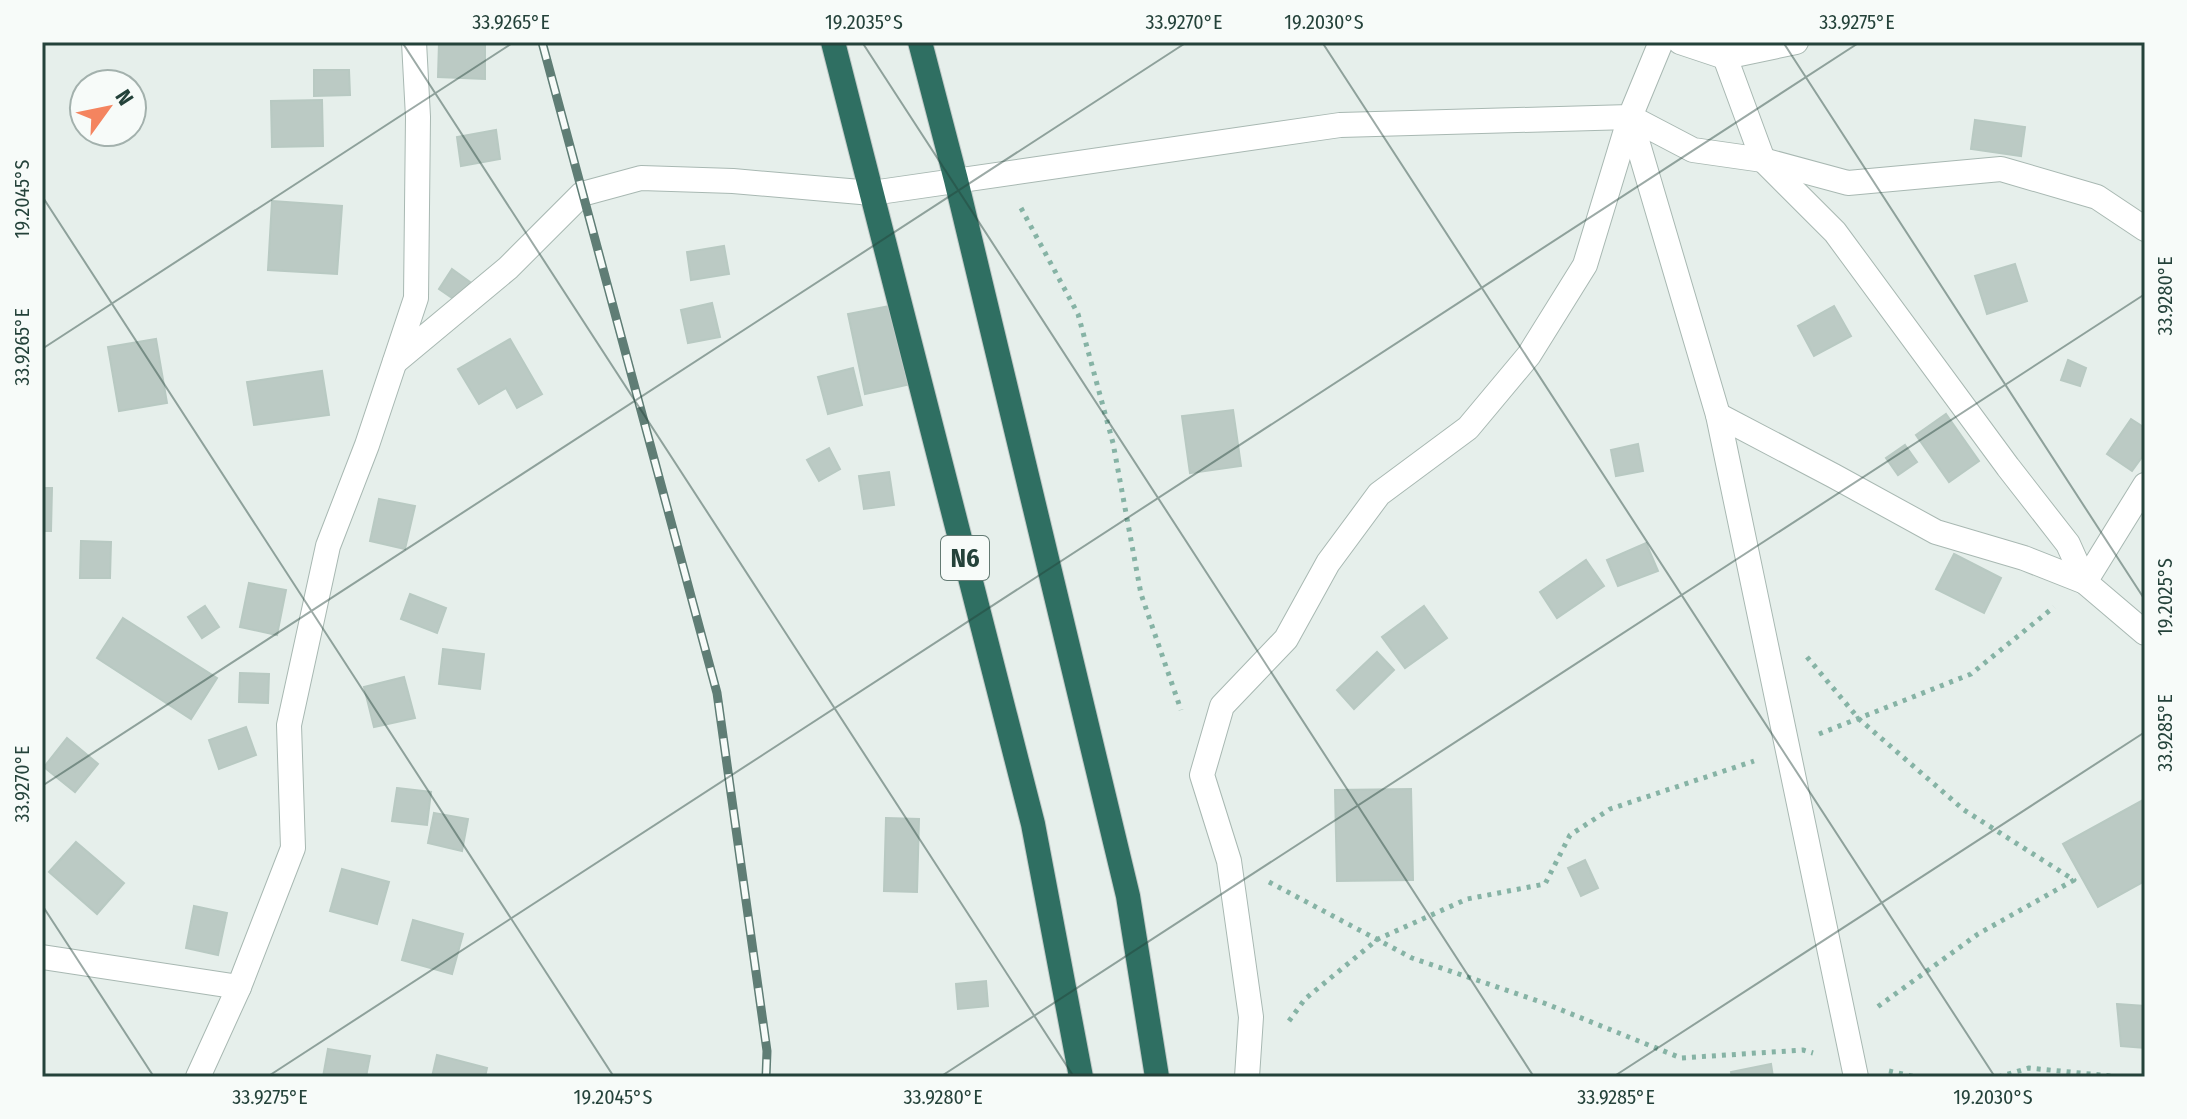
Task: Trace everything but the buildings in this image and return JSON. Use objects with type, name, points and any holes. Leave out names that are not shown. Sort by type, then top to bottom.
[{"type":"highway","name":"N6","points":[[833,42],[1033,824],[1081,1077]]},
{"type":"highway","points":[[920,42],[1128,896],[1157,1077]]},
{"type":"street","points":[[198,1077],[239,987],[293,848],[289,725],[328,546],[367,445],[416,298],[418,117],[414,42]]},
{"type":"street","points":[[1247,1077],[1251,1017],[1229,861],[1202,775],[1222,706],[1286,639],[1328,563],[1379,494],[1468,428],[1529,355],[1585,265],[1630,117],[1661,42]]},
{"type":"street","points":[[1680,42],[1725,57],[1796,42]]},
{"type":"street","points":[[1725,57],[1763,160],[1835,232],[2068,544],[2085,582]]},
{"type":"street","points":[[395,362],[508,268],[582,194],[641,178],[733,181],[872,193],[1340,125],[1630,117],[1693,150],[1763,160],[1848,183],[2001,169],[2097,197],[2145,229]]},
{"type":"street","points":[[1630,117],[1718,415],[1854,1070]]},
{"type":"street","points":[[1718,415],[1936,532],[2024,558],[2085,582],[2145,633]]},
{"type":"street","points":[[2085,582],[2145,485]]},
{"type":"street","points":[[42,957],[239,987]]},
{"type":"path","points":[[1002,173],[1078,314],[1113,443],[1141,594],[1202,775]]},
{"type":"path","points":[[1797,646],[1859,719],[1964,810],[2074,880],[1978,934],[1846,1029]]},
{"type":"path","points":[[1229,861],[1412,958],[1544,1003],[1681,1058],[1803,1050],[1854,1070],[1916,1077]]},
{"type":"path","points":[[1281,1032],[1305,999],[1378,939],[1467,899],[1545,884]]},
{"type":"path","points":[[1998,1077],[2029,1068],[2121,1077]]},
{"type":"railway","points":[[542,42],[717,693],[767,1051],[766,1077]]}]
